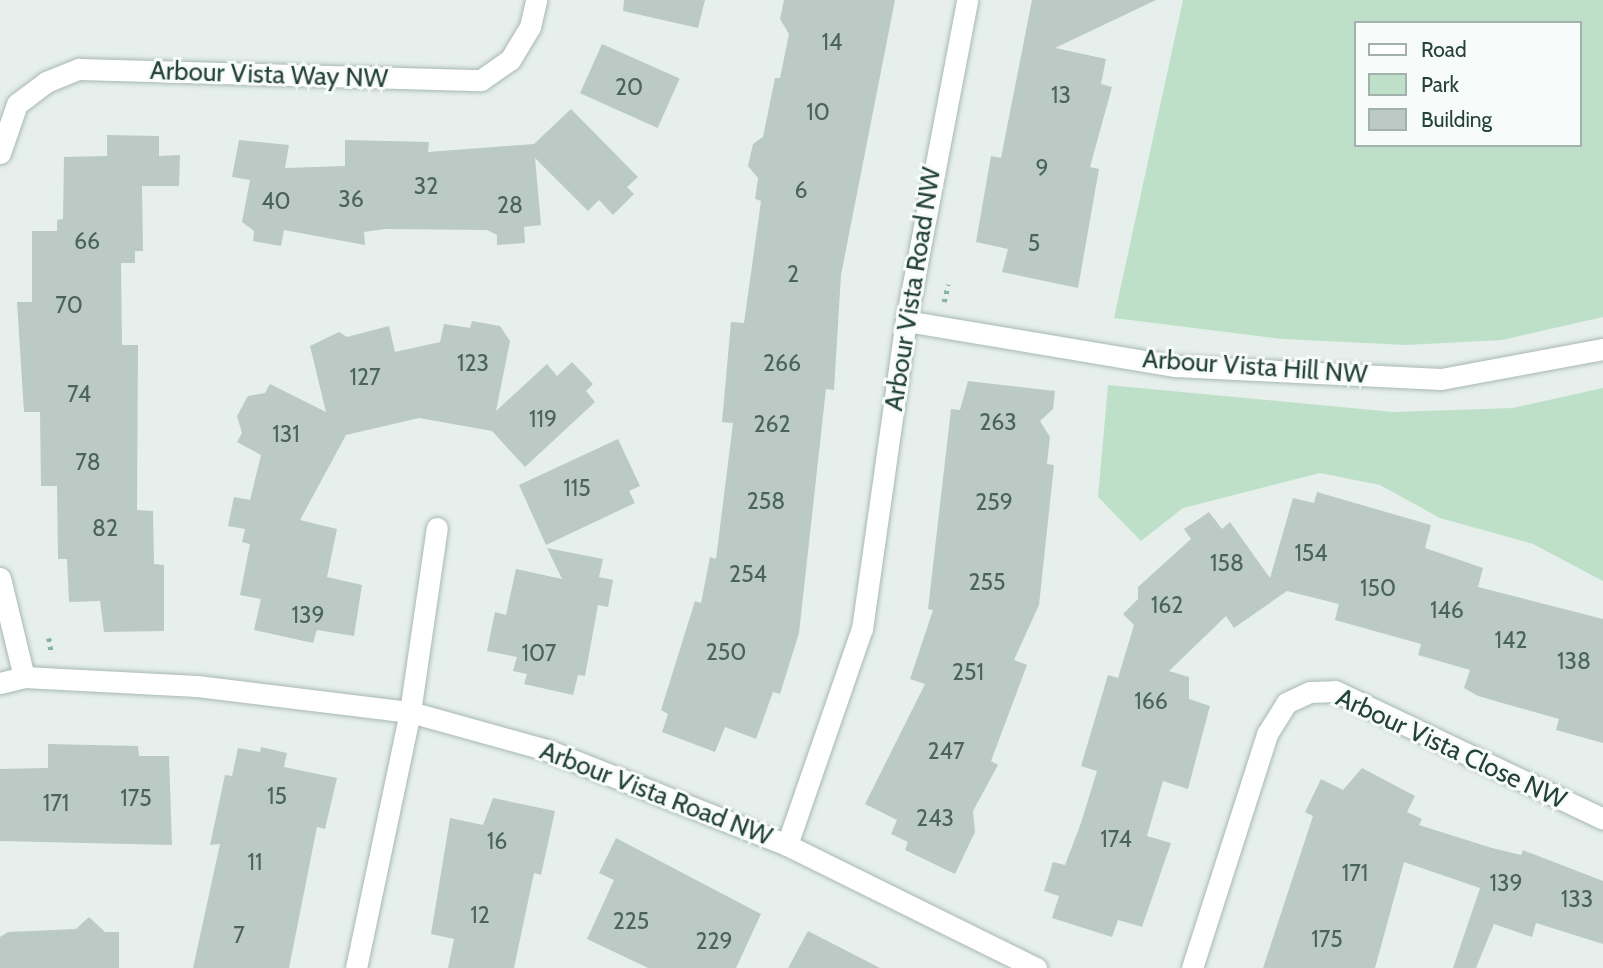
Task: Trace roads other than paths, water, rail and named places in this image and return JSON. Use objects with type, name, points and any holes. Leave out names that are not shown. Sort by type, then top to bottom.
[{"type":"street","name":"Arbour Vista Way NW","points":[[0,153],[17,104],[46,82],[79,69],[481,80],[510,60],[530,27],[536,0]]},
{"type":"street","name":"Arbour Vista Road NW","points":[[0,683],[24,677],[197,686],[410,712],[547,750],[788,845],[862,629],[906,321],[967,0]]},
{"type":"street","name":"Arbour Vista Hill NW","points":[[906,321],[1175,366],[1441,379],[1603,349]]},
{"type":"street","points":[[356,968],[410,712],[437,528]]},
{"type":"street","points":[[0,578],[24,677]]},
{"type":"street","name":"Arbour Vista Close NW","points":[[1192,968],[1267,734],[1286,703],[1310,692],[1335,691],[1603,819]]},
{"type":"street","points":[[788,845],[1036,968]]}]
